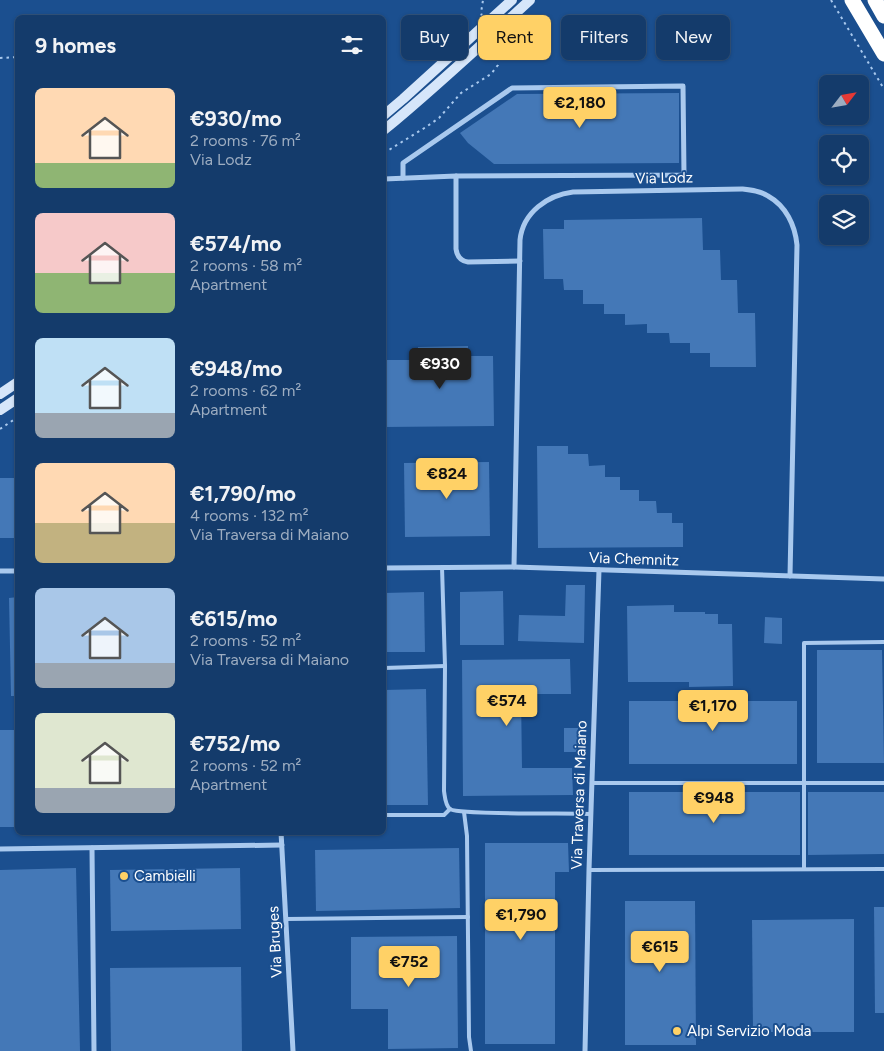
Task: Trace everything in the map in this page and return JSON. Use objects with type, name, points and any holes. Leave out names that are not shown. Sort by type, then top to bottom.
[{"type":"highway","points":[[852,0],[884,54]]},
{"type":"highway","points":[[875,0],[884,16]]},
{"type":"main road","points":[[386,113],[512,0]]},
{"type":"main road","points":[[386,128],[463,62],[530,0]]},
{"type":"main road","points":[[0,394],[15,384]]},
{"type":"main road","points":[[0,410],[15,400]]},
{"type":"street","points":[[386,179],[456,176],[684,176],[683,86],[512,88],[403,163],[403,178]]},
{"type":"street","points":[[456,176],[456,249],[459,257],[463,261],[468,262],[520,261]]},
{"type":"street","name":"Via Lodz","points":[[514,567],[521,233],[530,216],[546,200],[564,193],[742,189],[755,190],[768,195],[786,212],[796,235],[790,576]]},
{"type":"street","name":"Via Chemnitz","points":[[386,568],[514,567],[884,579]]},
{"type":"street","name":"Via Traversa di Maiano","points":[[585,1051],[590,814],[599,570]]},
{"type":"street","points":[[0,571],[15,571]]},
{"type":"street","name":"Via Bruges","points":[[281,835],[294,1051]]},
{"type":"street","points":[[0,849],[282,845]]},
{"type":"street","points":[[92,848],[94,1051]]},
{"type":"lane","points":[[442,568],[445,666],[445,801],[450,809],[456,812],[590,814]]},
{"type":"lane","points":[[804,869],[804,643],[884,642]]},
{"type":"lane","points":[[386,668],[445,666]]},
{"type":"lane","points":[[592,783],[884,783]]},
{"type":"lane","points":[[386,815],[444,815],[450,809]]},
{"type":"lane","points":[[464,812],[467,836],[469,1037],[471,1051]]},
{"type":"lane","points":[[589,870],[884,869]]},
{"type":"lane","points":[[286,918],[468,917]]},
{"type":"path","points":[[481,15],[483,0]]},
{"type":"path","points":[[831,0],[884,89]]},
{"type":"path","points":[[0,58],[15,57]]},
{"type":"path","points":[[386,152],[439,118],[461,93],[491,74],[499,60]]},
{"type":"path","points":[[0,429],[15,419]]},
{"type":"building","points":[[679,93],[679,163],[494,164],[468,143],[460,133],[517,94]]},
{"type":"building","points":[[702,218],[703,250],[720,250],[721,280],[737,280],[738,313],[755,313],[756,367],[710,367],[710,353],[690,353],[690,343],[670,343],[669,333],[647,333],[647,324],[625,325],[625,314],[604,314],[604,304],[583,304],[583,290],[564,290],[563,279],[544,279],[543,229],[564,229],[564,220]]},
{"type":"building","points":[[468,346],[468,356],[493,356],[494,426],[386,427],[386,360],[418,360],[418,347]]},
{"type":"building","points":[[537,446],[568,446],[568,454],[588,454],[589,466],[605,465],[605,477],[620,477],[620,490],[639,490],[639,501],[656,501],[657,513],[672,513],[672,523],[683,523],[683,547],[538,548]]},
{"type":"building","points":[[489,462],[490,536],[405,537],[404,463]]},
{"type":"building","points":[[0,478],[15,478],[15,538],[0,538]]},
{"type":"building","points":[[566,585],[585,585],[584,643],[518,641],[519,615],[565,616]]},
{"type":"building","points":[[503,591],[504,645],[460,645],[460,592]]},
{"type":"building","points":[[424,592],[425,652],[386,652],[386,593]]},
{"type":"building","points":[[15,597],[15,696],[11,696],[9,598]]},
{"type":"building","points":[[674,605],[674,612],[718,614],[718,624],[732,624],[733,686],[689,687],[689,682],[628,682],[627,606]]},
{"type":"building","points":[[765,617],[782,618],[782,644],[764,643]]},
{"type":"building","points":[[817,650],[882,650],[884,763],[817,763]]},
{"type":"building","points":[[570,659],[571,694],[521,694],[522,768],[572,768],[573,795],[463,796],[462,660]]},
{"type":"building","points":[[426,689],[428,805],[386,805],[386,690]]},
{"type":"building","points":[[629,701],[797,701],[797,764],[629,764]]},
{"type":"building","points":[[564,728],[578,728],[578,752],[564,752]]},
{"type":"building","points":[[0,730],[15,730],[15,827],[0,827]]},
{"type":"building","points":[[629,792],[800,792],[800,855],[629,855]]},
{"type":"building","points":[[808,792],[884,792],[884,854],[808,855]]},
{"type":"building","points":[[485,843],[568,843],[569,872],[555,872],[555,1044],[485,1044]]},
{"type":"building","points":[[459,848],[460,908],[316,911],[315,850]]},
{"type":"building","points":[[76,868],[80,1051],[0,1051],[0,870]]},
{"type":"building","points":[[240,868],[241,929],[111,931],[110,870]]},
{"type":"building","points":[[625,901],[695,901],[696,1045],[625,1045]]},
{"type":"building","points":[[874,907],[884,907],[884,1013],[875,1013]]},
{"type":"building","points":[[854,919],[854,1032],[753,1032],[752,920]]},
{"type":"building","points":[[457,936],[458,1048],[388,1049],[388,1009],[351,1009],[351,937]]},
{"type":"building","points":[[241,967],[242,1051],[111,1051],[110,968]]},
{"type":"place","name":"Cambielli","points":[[124,876]]},
{"type":"place","name":"Alpi Servizio Moda","points":[[677,1031]]}]
